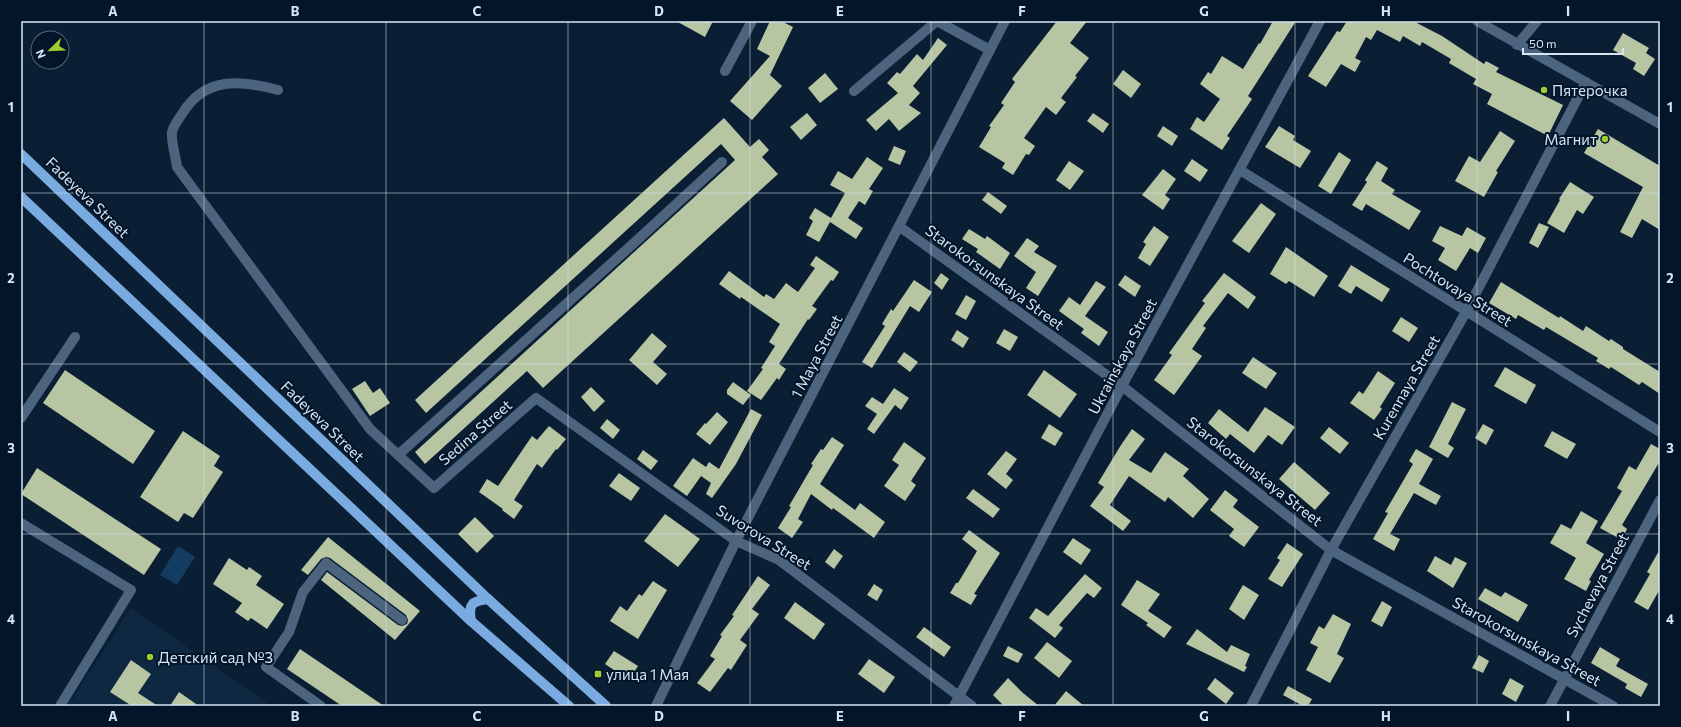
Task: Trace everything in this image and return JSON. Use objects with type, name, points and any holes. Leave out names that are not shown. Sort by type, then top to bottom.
[{"type":"main road","name":"Fadeyeva Street","points":[[21,154],[488,599],[606,706]]},
{"type":"main road","points":[[21,197],[471,621],[569,706]]},
{"type":"main road","points":[[471,621],[469,612],[472,604],[478,600],[488,599]]},
{"type":"street","points":[[725,71],[752,21]]},
{"type":"street","points":[[854,91],[937,21],[990,50]]},
{"type":"street","name":"1 Maya Street","points":[[656,706],[736,541],[1006,21]]},
{"type":"street","name":"Ukrainskaya Street","points":[[954,706],[1122,386],[1320,21]]},
{"type":"street","points":[[1477,21],[1660,124]]},
{"type":"street","points":[[1517,44],[1537,21]]},
{"type":"street","points":[[278,90],[265,86],[234,82],[208,88],[187,106],[172,132],[177,167],[370,430],[398,455],[722,162]]},
{"type":"street","name":"Kurennaya Street","points":[[1251,706],[1331,550],[1466,312],[1586,82]]},
{"type":"street","name":"Pochtovaya Street","points":[[1240,170],[1660,432]]},
{"type":"street","name":"Starokorsunskaya Street","points":[[900,227],[1122,386],[1331,550],[1614,706]]},
{"type":"street","points":[[21,418],[75,337]]},
{"type":"street","name":"Sedina Street","points":[[398,455],[434,488],[536,398]]},
{"type":"street","name":"Suvorova Street","points":[[536,398],[736,541],[779,560],[972,706]]},
{"type":"street","name":"Sychevaya Street","points":[[1550,706],[1660,500]]},
{"type":"street","points":[[21,523],[131,590],[60,706]]},
{"type":"street","points":[[321,706],[266,667],[289,632],[303,592],[326,563],[402,620]]},
{"type":"shaded area","points":[[178,546],[195,557],[177,585],[160,575]]},
{"type":"shaded area","name":"Детский сад №3","points":[[131,608],[271,706],[68,706]]},
{"type":"building","points":[[676,21],[713,21],[705,37]]},
{"type":"building","points":[[770,21],[781,21],[793,27],[770,75],[782,86],[752,120],[730,101],[770,56],[757,49]]},
{"type":"building","points":[[1057,21],[1087,21],[1070,43],[1089,58],[1061,98],[1066,102],[1056,115],[1046,107],[1024,138],[1035,146],[1029,155],[1026,154],[1013,175],[1002,168],[1005,163],[979,147],[991,127],[989,126],[1004,105],[1001,103],[1015,82],[1012,79]]},
{"type":"building","points":[[1273,21],[1296,21],[1248,96],[1252,99],[1227,136],[1230,138],[1222,150],[1190,129],[1197,117],[1204,122],[1220,99],[1200,84],[1208,72],[1211,74],[1222,56],[1243,69]]},
{"type":"building","points":[[1347,21],[1413,21],[1442,36],[1484,64],[1486,61],[1499,68],[1496,72],[1563,105],[1548,136],[1487,104],[1492,94],[1473,84],[1476,79],[1449,63],[1451,59],[1422,42],[1420,46],[1403,36],[1400,42],[1377,30],[1371,40],[1366,37],[1355,58],[1361,61],[1355,72],[1341,64],[1326,87],[1308,76],[1337,31],[1340,32]]},
{"type":"building","points":[[1623,33],[1649,48],[1646,53],[1655,59],[1644,76],[1633,69],[1636,63],[1613,50]]},
{"type":"building","points":[[938,38],[947,45],[913,86],[920,93],[909,105],[921,113],[899,131],[889,119],[876,131],[866,120],[898,93],[887,83],[897,72],[900,74],[917,54],[923,60]]},
{"type":"building","points":[[1123,70],[1141,84],[1131,98],[1113,84]]},
{"type":"building","points":[[825,73],[838,89],[820,103],[808,88]]},
{"type":"building","points":[[807,113],[817,125],[801,140],[790,127]]},
{"type":"building","points":[[1093,113],[1109,124],[1103,133],[1087,121]]},
{"type":"building","points":[[724,118],[750,147],[759,139],[769,150],[762,157],[778,174],[543,388],[527,371],[425,464],[415,452],[735,160],[721,144],[426,413],[415,400]]},
{"type":"building","points":[[1163,126],[1178,136],[1172,146],[1157,136]]},
{"type":"building","points":[[1279,126],[1295,136],[1293,140],[1311,151],[1300,168],[1265,147]]},
{"type":"building","points":[[1598,129],[1660,166],[1660,230],[1642,219],[1632,238],[1620,232],[1643,187],[1584,153]]},
{"type":"building","points":[[1500,131],[1515,141],[1496,171],[1498,172],[1484,197],[1455,181],[1469,156],[1480,162]]},
{"type":"building","points":[[894,146],[906,151],[900,165],[888,160]]},
{"type":"building","points":[[1339,152],[1351,160],[1331,194],[1318,186]]},
{"type":"building","points":[[867,157],[883,168],[869,189],[873,191],[865,205],[859,201],[848,218],[863,228],[856,239],[830,222],[819,242],[806,235],[813,221],[809,218],[815,208],[831,218],[845,193],[830,185],[838,171],[852,179]]},
{"type":"building","points":[[1192,159],[1208,170],[1200,182],[1184,171]]},
{"type":"building","points":[[1069,161],[1084,171],[1070,190],[1056,180]]},
{"type":"building","points":[[1377,161],[1388,168],[1381,181],[1395,190],[1392,194],[1421,211],[1409,230],[1366,204],[1362,211],[1352,205],[1367,182],[1365,180]]},
{"type":"building","points":[[1163,169],[1176,179],[1165,195],[1170,199],[1163,210],[1142,195]]},
{"type":"building","points":[[1570,182],[1594,197],[1583,214],[1577,210],[1564,233],[1547,223],[1560,200],[1559,199]]},
{"type":"building","points":[[988,192],[1007,206],[1001,214],[982,200]]},
{"type":"building","points":[[1261,203],[1276,214],[1249,253],[1232,241]]},
{"type":"building","points":[[1539,223],[1549,227],[1538,248],[1529,243]]},
{"type":"building","points":[[1154,226],[1169,237],[1150,266],[1138,258],[1146,244],[1143,242]]},
{"type":"building","points":[[1440,226],[1462,236],[1467,227],[1486,238],[1478,253],[1470,248],[1456,271],[1438,260],[1445,248],[1432,241]]},
{"type":"building","points":[[969,229],[985,239],[987,236],[1010,253],[1000,269],[976,252],[978,249],[962,239]]},
{"type":"building","points":[[1027,238],[1039,246],[1034,252],[1057,266],[1038,296],[1026,288],[1036,272],[1014,256]]},
{"type":"building","points":[[1286,247],[1328,276],[1314,297],[1289,281],[1286,284],[1270,274]]},
{"type":"building","points":[[816,256],[839,272],[833,281],[831,280],[812,306],[817,309],[809,320],[808,319],[779,364],[786,369],[779,380],[777,378],[761,400],[747,391],[763,369],[761,368],[775,346],[769,342],[780,324],[719,284],[729,271],[764,297],[766,294],[774,299],[786,283],[798,292],[815,268],[810,265]]},
{"type":"building","points":[[1351,265],[1390,289],[1382,302],[1356,286],[1351,294],[1338,286]]},
{"type":"building","points":[[941,273],[949,279],[942,290],[934,283]]},
{"type":"building","points":[[1224,273],[1256,297],[1248,309],[1228,293],[1203,326],[1206,328],[1192,349],[1202,356],[1174,395],[1154,380],[1172,355],[1169,353],[1205,303],[1202,301]]},
{"type":"building","points":[[1125,275],[1141,286],[1135,297],[1118,285]]},
{"type":"building","points":[[914,280],[932,292],[919,312],[910,306],[872,368],[862,362],[885,326],[882,324],[891,309],[893,311]]},
{"type":"building","points":[[1096,281],[1106,287],[1085,316],[1108,332],[1099,346],[1081,333],[1084,329],[1059,311],[1069,297],[1080,305]]},
{"type":"building","points":[[1501,282],[1583,331],[1586,326],[1609,341],[1611,339],[1623,347],[1623,349],[1660,372],[1660,394],[1642,382],[1639,385],[1611,367],[1609,369],[1596,361],[1598,358],[1546,327],[1544,330],[1518,315],[1516,319],[1489,303]]},
{"type":"building","points":[[966,295],[976,301],[966,320],[955,314]]},
{"type":"building","points":[[1401,317],[1418,328],[1409,342],[1392,331]]},
{"type":"building","points":[[1004,329],[1018,337],[1010,351],[996,343]]},
{"type":"building","points":[[957,330],[969,338],[963,348],[951,340]]},
{"type":"building","points":[[652,333],[667,346],[653,362],[667,374],[657,385],[629,360]]},
{"type":"building","points":[[904,352],[918,362],[910,372],[897,362]]},
{"type":"building","points":[[1253,357],[1277,373],[1266,389],[1242,373]]},
{"type":"building","points":[[1505,367],[1536,385],[1526,404],[1494,386]]},
{"type":"building","points":[[65,370],[155,431],[133,464],[43,403]]},
{"type":"building","points":[[1044,370],[1077,394],[1060,418],[1027,395]]},
{"type":"building","points":[[1378,371],[1395,383],[1380,407],[1382,409],[1374,420],[1350,403],[1359,391],[1363,394]]},
{"type":"building","points":[[365,381],[373,393],[380,388],[390,403],[370,416],[352,389]]},
{"type":"building","points":[[733,382],[751,395],[743,405],[727,394],[727,390]]},
{"type":"building","points":[[591,387],[605,401],[594,412],[581,397]]},
{"type":"building","points":[[894,388],[909,398],[901,410],[895,405],[874,434],[867,429],[877,414],[865,406],[872,397],[883,404]]},
{"type":"building","points":[[1452,402],[1466,409],[1448,444],[1454,448],[1448,458],[1429,447]]},
{"type":"building","points":[[1265,407],[1295,427],[1282,445],[1268,435],[1254,453],[1230,434],[1226,439],[1208,423],[1219,409],[1248,432]]},
{"type":"building","points":[[751,409],[762,415],[736,464],[712,498],[706,494],[711,483],[701,476],[687,496],[673,486],[693,458],[706,467],[709,462],[719,469]]},
{"type":"building","points":[[717,412],[728,422],[710,445],[696,434]]},
{"type":"building","points":[[607,419],[620,430],[613,439],[600,428]]},
{"type":"building","points":[[1049,424],[1063,433],[1055,446],[1041,438]]},
{"type":"building","points":[[1483,424],[1494,430],[1486,445],[1475,438]]},
{"type":"building","points":[[549,426],[566,439],[557,450],[556,449],[542,468],[537,464],[514,500],[523,506],[514,519],[479,492],[487,479],[498,486],[532,436],[537,440]]},
{"type":"building","points":[[1329,427],[1349,443],[1340,454],[1320,438]]},
{"type":"building","points":[[1132,429],[1145,439],[1129,460],[1151,473],[1165,452],[1189,469],[1183,476],[1209,499],[1193,518],[1168,497],[1165,502],[1129,476],[1110,505],[1131,521],[1123,531],[1090,506],[1104,487],[1098,483]]},
{"type":"building","points":[[183,431],[220,456],[214,466],[223,472],[193,518],[184,513],[178,522],[140,497]]},
{"type":"building","points":[[1552,431],[1576,444],[1567,459],[1544,446]]},
{"type":"building","points":[[832,437],[844,445],[820,484],[855,510],[860,503],[885,522],[874,538],[811,494],[798,519],[803,522],[792,538],[778,528],[813,465],[811,464],[821,449],[823,450]]},
{"type":"building","points":[[904,442],[926,458],[911,481],[916,485],[905,501],[884,486],[899,465],[892,460]]},
{"type":"building","points":[[1651,444],[1660,449],[1660,461],[1622,525],[1627,529],[1622,540],[1600,528],[1622,491],[1617,488],[1629,466],[1636,470]]},
{"type":"building","points":[[1416,449],[1433,459],[1419,484],[1441,496],[1436,505],[1414,493],[1390,534],[1400,539],[1394,551],[1373,539],[1388,513],[1385,512],[1413,464],[1409,461]]},
{"type":"building","points":[[643,450],[658,461],[651,470],[637,459]]},
{"type":"building","points":[[1006,451],[1017,459],[1006,474],[1013,480],[1006,489],[987,474]]},
{"type":"building","points":[[1294,462],[1330,493],[1315,510],[1279,479]]},
{"type":"building","points":[[37,468],[161,549],[144,575],[21,494]]},
{"type":"building","points":[[619,473],[640,488],[631,501],[609,486]]},
{"type":"building","points":[[973,489],[1000,509],[993,518],[966,498]]},
{"type":"building","points":[[1225,490],[1238,500],[1233,507],[1259,527],[1244,547],[1229,536],[1234,529],[1210,510]]},
{"type":"building","points":[[1581,511],[1598,521],[1586,543],[1604,554],[1589,580],[1591,581],[1586,591],[1564,579],[1576,558],[1550,543],[1561,524],[1571,529]]},
{"type":"building","points":[[665,514],[700,539],[678,567],[644,541]]},
{"type":"building","points":[[475,517],[494,536],[477,553],[458,534]]},
{"type":"building","points":[[969,530],[1000,553],[974,594],[977,595],[971,605],[950,593],[956,583],[958,583],[977,551],[962,539]]},
{"type":"building","points":[[328,537],[420,611],[395,640],[321,580],[327,572],[398,625],[402,626],[407,624],[408,620],[406,615],[330,558],[326,557],[321,559],[308,575],[301,570]]},
{"type":"building","points":[[1073,538],[1091,550],[1081,565],[1063,552]]},
{"type":"building","points":[[1287,543],[1303,554],[1282,587],[1268,579],[1280,560],[1277,558]]},
{"type":"building","points":[[834,549],[843,556],[834,569],[825,562]]},
{"type":"building","points":[[1660,549],[1660,589],[1648,610],[1634,602],[1650,574],[1647,572]]},
{"type":"building","points":[[1435,556],[1451,565],[1455,557],[1467,563],[1453,588],[1427,571]]},
{"type":"building","points":[[229,558],[247,570],[249,567],[262,576],[256,585],[284,604],[267,629],[251,618],[248,621],[235,612],[242,603],[213,584]]},
{"type":"building","points":[[1085,574],[1102,588],[1094,598],[1087,593],[1059,625],[1063,628],[1055,638],[1029,618],[1036,608],[1048,616]]},
{"type":"building","points":[[758,576],[770,585],[752,609],[759,614],[740,640],[747,645],[731,670],[728,668],[710,692],[697,683],[715,659],[710,656],[722,636],[720,635],[734,616],[732,615]]},
{"type":"building","points":[[1137,580],[1160,594],[1148,611],[1172,627],[1164,638],[1146,625],[1148,623],[1121,605]]},
{"type":"building","points":[[653,581],[667,590],[638,639],[610,621],[620,606],[627,611],[639,594],[642,596]]},
{"type":"building","points":[[874,584],[883,590],[877,601],[867,595]]},
{"type":"building","points":[[1243,585],[1259,595],[1244,620],[1229,609]]},
{"type":"building","points":[[1485,588],[1501,597],[1505,592],[1528,605],[1518,622],[1478,599]]},
{"type":"building","points":[[1382,601],[1392,607],[1382,627],[1371,621]]},
{"type":"building","points":[[795,602],[825,624],[814,640],[784,618]]},
{"type":"building","points":[[1333,614],[1351,624],[1337,654],[1344,658],[1330,683],[1306,670],[1318,647],[1310,643],[1319,626],[1324,629]]},
{"type":"building","points":[[924,627],[951,647],[944,657],[916,637]]},
{"type":"building","points":[[1197,629],[1227,652],[1231,645],[1250,654],[1245,666],[1247,667],[1244,672],[1186,644]]},
{"type":"building","points":[[1047,642],[1072,661],[1059,678],[1034,658]]},
{"type":"building","points":[[1008,646],[1023,654],[1018,663],[1003,656]]},
{"type":"building","points":[[1600,647],[1620,659],[1616,666],[1648,684],[1641,697],[1625,688],[1627,684],[1591,663]]},
{"type":"building","points":[[300,649],[384,706],[342,706],[287,669]]},
{"type":"building","points":[[614,651],[638,666],[629,680],[605,664]]},
{"type":"building","points":[[1479,655],[1489,661],[1483,673],[1472,668]]},
{"type":"building","points":[[869,659],[895,677],[884,693],[858,674]]},
{"type":"building","points":[[131,660],[151,674],[138,693],[158,706],[132,706],[110,692]]},
{"type":"building","points":[[1008,678],[1039,706],[1004,706],[993,695]]},
{"type":"building","points":[[1215,678],[1234,693],[1226,704],[1207,689]]},
{"type":"building","points":[[1510,678],[1524,686],[1516,702],[1502,694]]},
{"type":"building","points":[[1288,686],[1312,699],[1308,706],[1303,706],[1283,695]]},
{"type":"building","points":[[1066,691],[1084,706],[1054,706]]},
{"type":"building","points":[[179,692],[199,706],[170,706]]},
{"type":"place","name":"Пятерочка","points":[[1544,90]]},
{"type":"place","name":"Магнит","points":[[1605,139]]},
{"type":"place","name":"Детский сад №3","points":[[150,657]]},
{"type":"place","name":"улица 1 Мая","points":[[598,674]]}]
